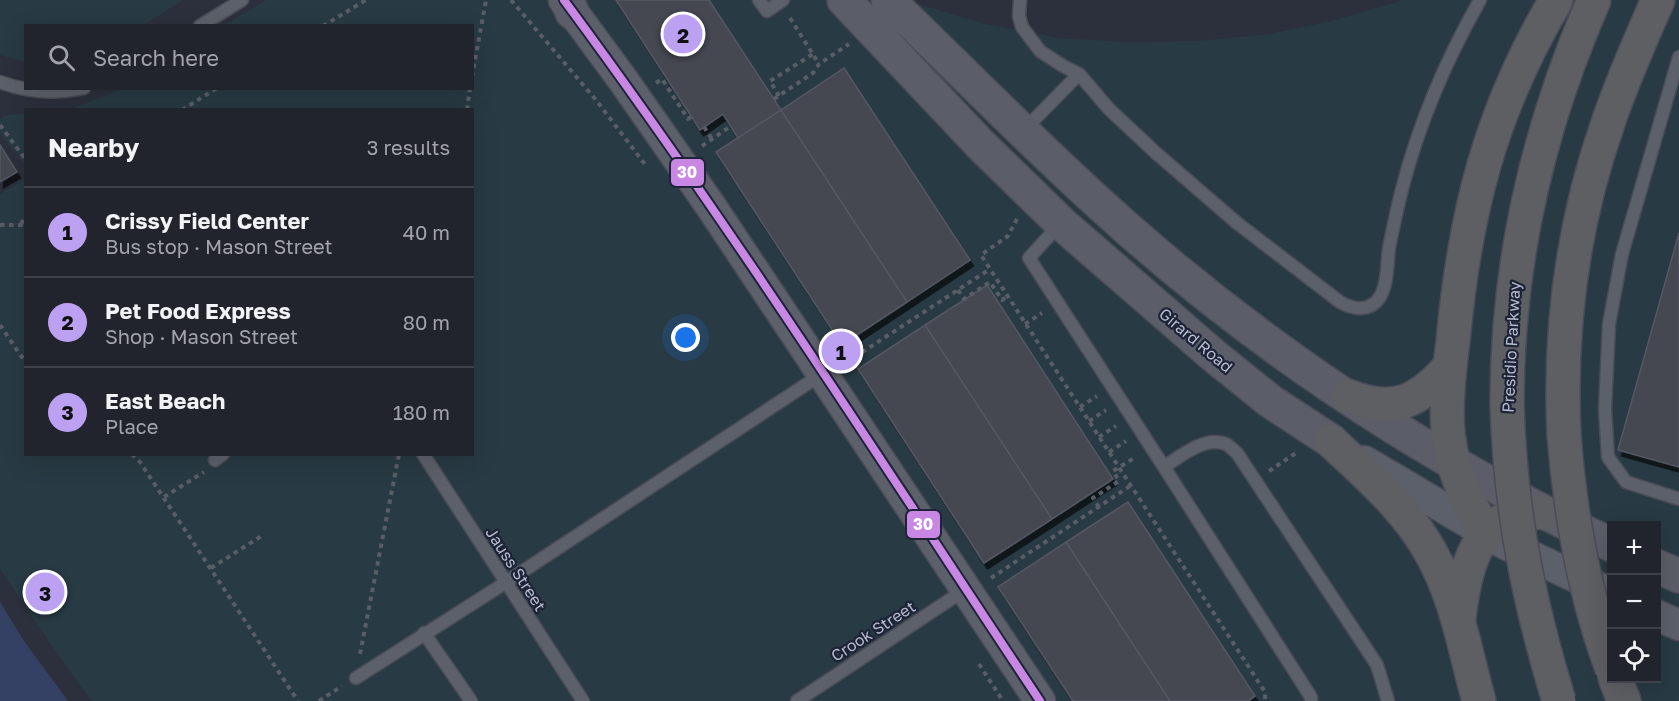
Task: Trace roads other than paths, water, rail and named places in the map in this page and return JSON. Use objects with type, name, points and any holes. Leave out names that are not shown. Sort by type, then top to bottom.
[{"type":"highway","points":[[1486,534],[1462,487],[1453,462],[1448,428],[1450,366],[1461,262],[1484,162],[1510,89],[1556,0]]},
{"type":"highway","name":"Presidio Parkway","points":[[1559,701],[1537,625],[1521,554],[1509,464],[1508,346],[1512,293],[1533,178],[1559,89],[1594,0]]},
{"type":"highway","points":[[1607,657],[1578,548],[1569,491],[1564,434],[1563,376],[1566,318],[1572,265],[1584,202],[1607,124],[1658,0]]},
{"type":"highway","points":[[1348,396],[1370,403],[1404,402],[1428,390],[1450,366]]},
{"type":"highway","points":[[1331,441],[1377,484],[1418,532],[1437,565],[1458,619],[1479,701]]},
{"type":"highway","points":[[1458,619],[1466,568],[1486,534],[1503,519],[1524,512],[1546,513]]},
{"type":"highway","points":[[1617,683],[1624,701]]},
{"type":"main road","name":"Girard Road","points":[[844,0],[965,128],[1061,223],[1213,355],[1270,400],[1331,441]]},
{"type":"main road","points":[[888,0],[1089,194],[1186,277],[1280,350],[1453,462],[1546,513],[1607,543]]},
{"type":"main road","points":[[1661,568],[1679,576]]},
{"type":"street","points":[[568,4],[698,188],[1040,701]]},
{"type":"street","name":"Girard Road","points":[[1331,441],[1486,534],[1607,592]]},
{"type":"street","points":[[1661,617],[1679,625]]},
{"type":"lane","points":[[203,24],[242,0]]},
{"type":"lane","points":[[759,0],[766,11],[781,1]]},
{"type":"lane","points":[[1020,0],[1019,16],[1022,27],[1032,43],[1049,57],[1079,74],[1133,132],[1205,196],[1340,302],[1358,309],[1374,303],[1383,289],[1395,218],[1414,147],[1439,80],[1480,0]]},
{"type":"lane","points":[[1679,57],[1622,254],[1609,324],[1605,409],[1608,457],[1626,482],[1679,499]]},
{"type":"lane","points":[[1023,131],[1079,74]]},
{"type":"lane","points":[[0,82],[24,89]]},
{"type":"lane","points":[[29,90],[36,92],[76,90]]},
{"type":"lane","points":[[1061,223],[1029,258],[1311,697],[1311,701]]},
{"type":"lane","points":[[356,678],[505,583],[822,374]]},
{"type":"lane","points":[[1164,468],[1196,447],[1213,442],[1225,444],[1237,453],[1377,665],[1388,701]]},
{"type":"lane","name":"Jauss Street","points":[[424,456],[583,701]]},
{"type":"lane","name":"Crook Street","points":[[797,701],[967,589]]},
{"type":"lane","points":[[424,633],[471,701]]},
{"type":"water","points":[[0,572],[89,701],[0,701]]},
{"type":"place","name":"Pet Food Express","points":[[683,34]]},
{"type":"place","name":"Crissy Field Center","points":[[841,351]]},
{"type":"place","name":"East Beach","points":[[45,592]]}]
